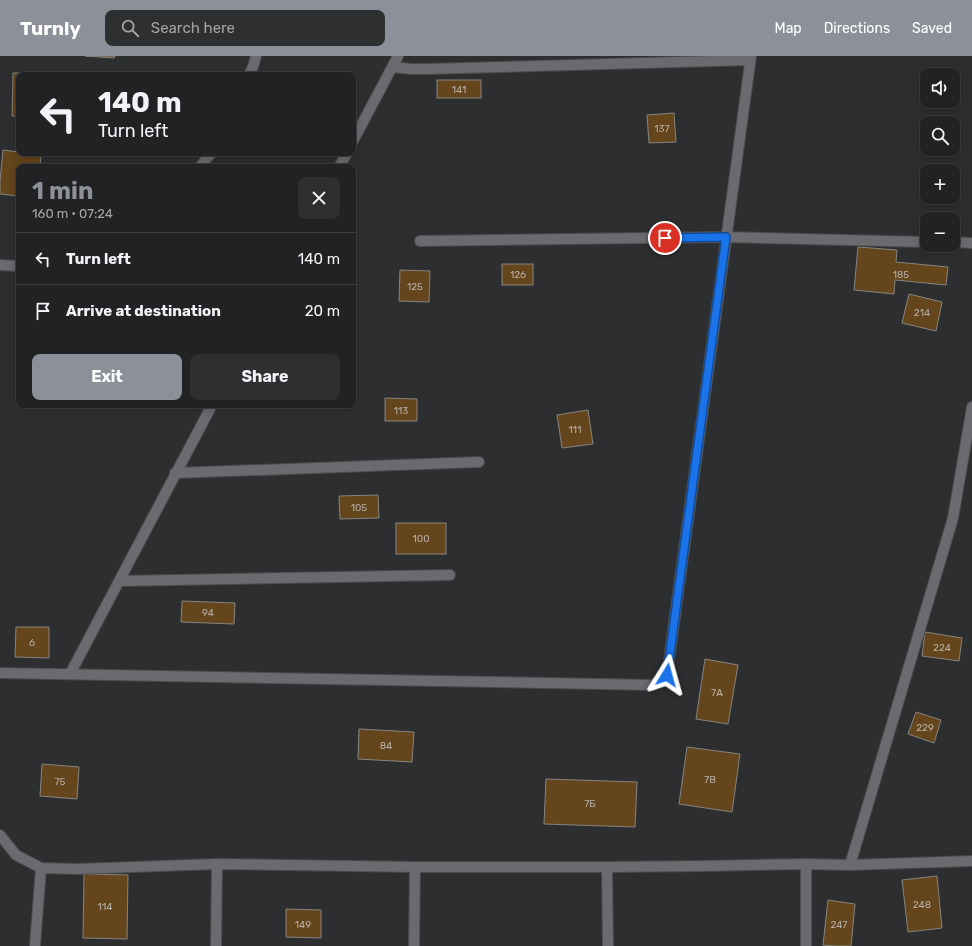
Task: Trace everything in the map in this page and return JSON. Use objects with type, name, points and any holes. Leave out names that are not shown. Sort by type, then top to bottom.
[{"type":"street","points":[[250,72],[256,56]]},
{"type":"street","points":[[356,135],[398,56]]},
{"type":"street","points":[[0,673],[653,685],[667,675],[750,58],[411,69],[393,66]]},
{"type":"street","points":[[202,164],[209,156]]},
{"type":"street","points":[[420,241],[726,237],[920,242]]},
{"type":"street","points":[[960,242],[972,243]]},
{"type":"street","points":[[0,265],[16,266]]},
{"type":"street","points":[[70,674],[210,408]]},
{"type":"street","points":[[850,865],[953,518],[972,408]]},
{"type":"street","points":[[175,473],[479,462]]},
{"type":"street","points":[[118,581],[450,575]]},
{"type":"street","points":[[0,835],[16,855],[41,868],[77,869],[217,864],[415,867],[607,867],[806,864],[850,865],[972,861]]},
{"type":"street","points":[[216,946],[217,864]]},
{"type":"street","points":[[806,864],[806,946]]},
{"type":"street","points":[[414,946],[415,867]]},
{"type":"street","points":[[607,867],[608,946]]},
{"type":"street","points":[[35,946],[41,868]]},
{"type":"building","points":[[85,56],[115,56],[114,58]]},
{"type":"building","points":[[13,73],[16,73],[16,116],[12,116]]},
{"type":"building","points":[[437,80],[481,80],[481,98],[437,98]]},
{"type":"building","points":[[674,113],[676,142],[649,143],[647,115]]},
{"type":"building","points":[[3,150],[16,152],[16,156],[41,156],[40,164],[16,164],[16,196],[0,194]]},
{"type":"building","points":[[858,247],[897,250],[896,262],[948,267],[946,285],[895,280],[894,294],[854,290]]},
{"type":"building","points":[[502,264],[533,264],[533,285],[502,285]]},
{"type":"building","points":[[400,270],[430,271],[429,302],[399,301]]},
{"type":"building","points":[[909,294],[942,302],[936,331],[902,323]]},
{"type":"building","points":[[385,398],[417,399],[417,421],[385,421]]},
{"type":"building","points":[[588,410],[593,444],[562,448],[557,415]]},
{"type":"building","points":[[378,495],[379,518],[340,519],[339,496]]},
{"type":"building","points":[[396,523],[446,523],[446,554],[396,554]]},
{"type":"building","points":[[182,601],[235,603],[234,624],[181,622]]},
{"type":"building","points":[[16,627],[49,627],[49,658],[15,657]]},
{"type":"building","points":[[925,632],[962,638],[959,661],[922,656]]},
{"type":"building","points":[[705,659],[738,665],[728,724],[696,719]]},
{"type":"building","points":[[916,712],[941,720],[934,743],[908,734]]},
{"type":"building","points":[[359,729],[414,732],[412,762],[358,759]]},
{"type":"building","points":[[687,747],[740,754],[732,812],[679,804]]},
{"type":"building","points":[[42,764],[79,767],[77,799],[40,796]]},
{"type":"building","points":[[546,779],[637,782],[635,827],[544,824]]},
{"type":"building","points":[[84,874],[128,875],[127,939],[83,938]]},
{"type":"building","points":[[937,876],[942,928],[908,932],[902,880]]},
{"type":"building","points":[[828,900],[855,904],[851,946],[823,945]]},
{"type":"building","points":[[286,909],[321,910],[321,938],[286,937]]},
{"type":"route","points":[[665,238],[726,237],[667,675]]}]
